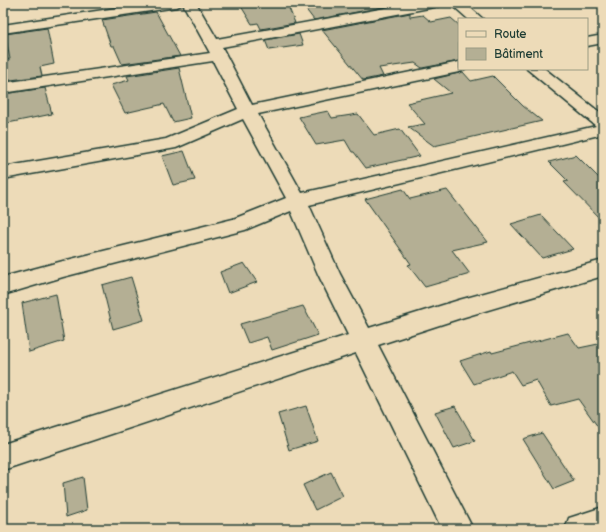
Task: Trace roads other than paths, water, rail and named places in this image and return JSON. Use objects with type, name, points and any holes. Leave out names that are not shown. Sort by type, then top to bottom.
[{"type":"street","points":[[3,29],[177,3]]},
{"type":"street","points":[[189,3],[297,201],[329,274],[458,529]]},
{"type":"street","points":[[3,88],[216,50],[434,3]]},
{"type":"street","points":[[457,3],[475,18]]},
{"type":"street","points":[[588,42],[603,39]]},
{"type":"street","points":[[3,173],[170,144],[247,111],[458,67]]},
{"type":"street","points":[[536,70],[603,123]]},
{"type":"street","points":[[3,286],[71,267],[238,225],[297,201],[603,129]]},
{"type":"street","points":[[3,457],[459,309],[603,268]]},
{"type":"street","points":[[580,529],[603,522]]}]
